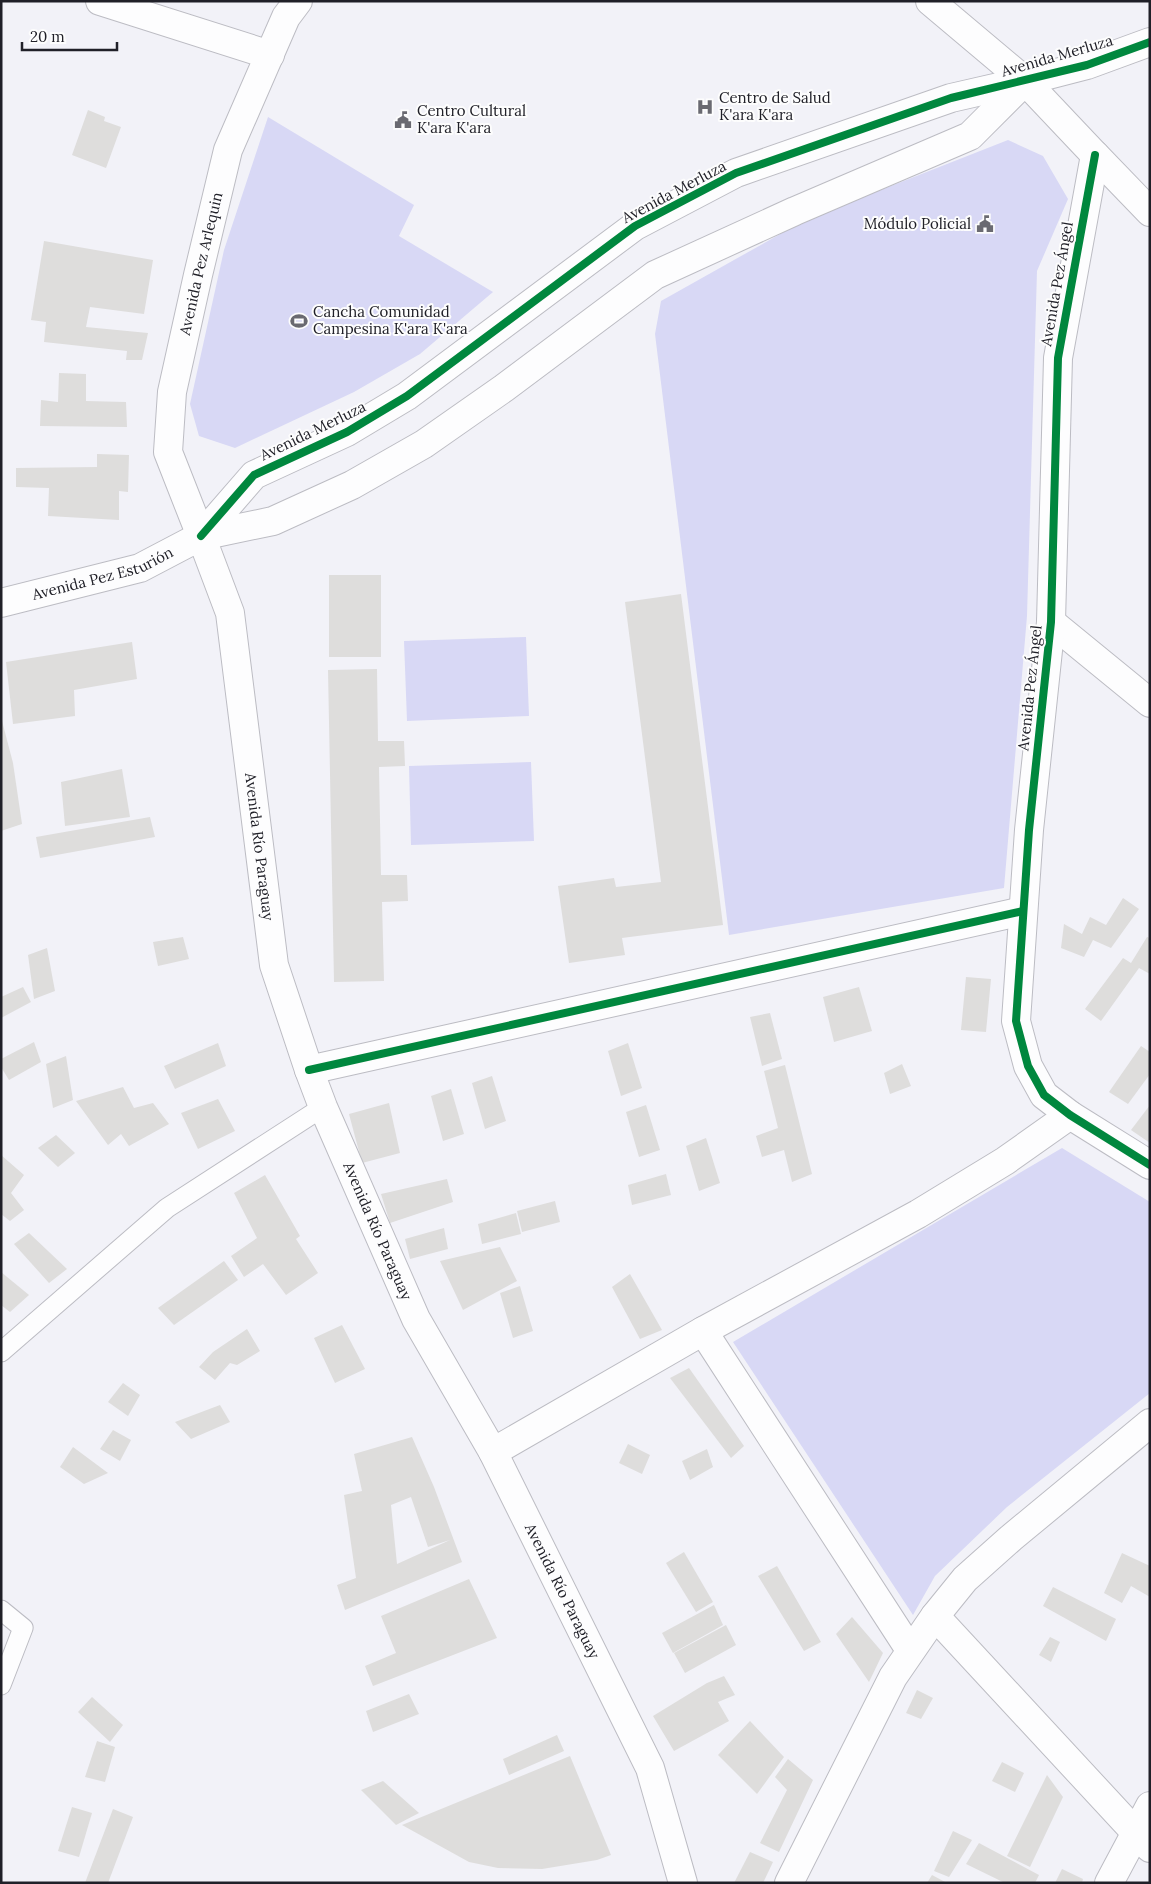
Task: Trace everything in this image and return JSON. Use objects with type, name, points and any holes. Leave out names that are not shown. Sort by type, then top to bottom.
[{"type":"street","points":[[100,1],[270,55]]},
{"type":"street","name":"Avenida Pez Arlequin","points":[[201,536],[168,452],[172,392],[228,150],[286,17],[298,1]]},
{"type":"street","points":[[930,1],[1025,81],[1150,212]]},
{"type":"street","name":"Avenida Merluza","points":[[201,536],[254,475],[347,432],[407,396],[635,226],[736,173],[951,98],[1087,65],[1150,42]]},
{"type":"street","name":"Avenida Merluza","points":[[201,536],[273,521],[352,485],[424,444],[512,382],[655,275],[786,215],[970,136],[1025,81]]},
{"type":"street","name":"Avenida Pez Ángel","points":[[1095,155],[1058,358],[1051,622],[1029,830],[1016,1021],[1028,1066],[1044,1095],[1070,1115],[1150,1164]]},
{"type":"street","name":"Avenida Pez Esturión","points":[[1,603],[140,568],[201,536]]},
{"type":"street","name":"Avenida Río Paraguay","points":[[201,536],[230,613],[274,965],[309,1070],[323,1107],[416,1320],[493,1452],[650,1768],[683,1883]]},
{"type":"street","points":[[1051,622],[1150,703]]},
{"type":"street","points":[[309,1070],[1024,911]]},
{"type":"street","points":[[493,1452],[703,1332],[918,1214],[1005,1161],[1070,1115]]},
{"type":"street","points":[[703,1332],[910,1650]]},
{"type":"street","points":[[788,1883],[893,1677],[935,1616],[965,1579],[1004,1544],[1150,1423]]},
{"type":"street","points":[[935,1616],[1143,1840]]},
{"type":"street","points":[[1109,1883],[1143,1840],[1150,1806]]},
{"type":"lane","points":[[1,1352],[167,1208],[323,1107]]},
{"type":"lane","points":[[1,1610],[23,1628],[1,1685]]},
{"type":"shaded area","points":[[268,117],[414,205],[399,236],[493,292],[420,354],[354,392],[235,448],[199,436],[190,404],[224,250]]},
{"type":"shaded area","points":[[1008,140],[1043,156],[1068,199],[1037,271],[1027,616],[1004,888],[729,935],[655,334],[661,301],[807,219]]},
{"type":"shaded area","points":[[526,637],[529,716],[407,721],[404,641]]},
{"type":"shaded area","points":[[531,762],[534,841],[411,845],[409,766]]},
{"type":"shaded area","points":[[1062,1148],[1150,1202],[1150,1393],[1007,1507],[935,1576],[913,1615],[733,1342]]},
{"type":"building","points":[[88,110],[105,117],[104,121],[121,127],[106,168],[72,155]]},
{"type":"building","points":[[44,241],[153,260],[144,314],[90,307],[86,327],[148,333],[142,360],[126,360],[127,351],[44,342],[46,322],[31,320]]},
{"type":"building","points":[[59,373],[86,374],[86,401],[126,402],[127,427],[40,426],[41,400],[58,402]]},
{"type":"building","points":[[97,454],[129,455],[128,492],[119,491],[119,520],[48,516],[49,488],[16,487],[16,468],[97,467]]},
{"type":"building","points":[[329,575],[381,575],[381,657],[329,657]]},
{"type":"building","points":[[681,594],[723,925],[622,938],[625,955],[569,963],[558,886],[614,878],[616,887],[661,882],[625,602]]},
{"type":"building","points":[[132,642],[137,679],[74,690],[75,716],[13,724],[6,662]]},
{"type":"building","points":[[377,669],[378,741],[404,741],[405,766],[379,767],[381,875],[407,875],[408,901],[382,902],[384,981],[334,982],[328,670]]},
{"type":"building","points":[[1,717],[13,763],[22,824],[1,831]]},
{"type":"building","points":[[122,769],[130,817],[65,826],[61,782]]},
{"type":"building","points":[[150,817],[155,837],[40,858],[36,837]]},
{"type":"building","points":[[1123,898],[1139,909],[1111,948],[1093,940],[1084,957],[1061,948],[1064,924],[1082,934],[1090,917],[1106,925]]},
{"type":"building","points":[[183,937],[189,959],[158,966],[153,942]]},
{"type":"building","points":[[1147,937],[1150,938],[1150,974],[1139,968],[1101,1021],[1085,1009],[1123,958],[1131,963]]},
{"type":"building","points":[[47,948],[55,991],[34,999],[28,955]]},
{"type":"building","points":[[966,977],[991,979],[986,1032],[961,1030]]},
{"type":"building","points":[[23,987],[31,1002],[1,1018],[1,997]]},
{"type":"building","points":[[859,987],[872,1031],[834,1042],[823,997]]},
{"type":"building","points":[[770,1013],[782,1059],[762,1066],[750,1017]]},
{"type":"building","points":[[34,1042],[41,1062],[9,1080],[1,1067],[1,1059]]},
{"type":"building","points":[[218,1043],[226,1066],[175,1089],[164,1066]]},
{"type":"building","points":[[628,1043],[642,1088],[621,1096],[608,1051]]},
{"type":"building","points":[[1141,1046],[1150,1052],[1150,1074],[1128,1104],[1109,1092]]},
{"type":"building","points":[[66,1056],[73,1100],[53,1108],[46,1064]]},
{"type":"building","points":[[902,1064],[911,1086],[890,1094],[884,1073]]},
{"type":"building","points":[[785,1065],[812,1174],[792,1182],[784,1150],[762,1157],[756,1136],[778,1128],[764,1071]]},
{"type":"building","points":[[492,1076],[506,1121],[485,1129],[472,1083]]},
{"type":"building","points":[[123,1087],[134,1108],[153,1103],[169,1124],[129,1146],[121,1134],[108,1145],[76,1101]]},
{"type":"building","points":[[451,1089],[464,1134],[443,1141],[431,1096]]},
{"type":"building","points":[[218,1099],[235,1131],[198,1149],[181,1113]]},
{"type":"building","points":[[389,1103],[400,1153],[362,1163],[349,1114]]},
{"type":"building","points":[[646,1105],[660,1150],[639,1157],[626,1112]]},
{"type":"building","points":[[1150,1105],[1150,1143],[1131,1130]]},
{"type":"building","points":[[56,1135],[75,1153],[58,1167],[38,1148]]},
{"type":"building","points":[[706,1138],[720,1183],[699,1191],[686,1146]]},
{"type":"building","points":[[1,1155],[24,1175],[11,1193],[24,1210],[10,1221],[1,1214]]},
{"type":"building","points":[[666,1174],[671,1195],[632,1205],[628,1185]]},
{"type":"building","points":[[265,1175],[300,1236],[296,1239],[318,1273],[286,1295],[263,1264],[244,1277],[231,1256],[257,1238],[234,1193]]},
{"type":"building","points":[[447,1179],[453,1202],[390,1223],[381,1194]]},
{"type":"building","points":[[555,1201],[560,1222],[522,1232],[517,1211]]},
{"type":"building","points":[[516,1213],[521,1234],[482,1244],[478,1224]]},
{"type":"building","points":[[444,1228],[448,1249],[410,1259],[405,1239]]},
{"type":"building","points":[[29,1233],[67,1269],[49,1283],[14,1244]]},
{"type":"building","points":[[500,1247],[517,1281],[463,1310],[440,1261]]},
{"type":"building","points":[[224,1261],[238,1280],[174,1325],[158,1308]]},
{"type":"building","points":[[1,1272],[29,1295],[10,1312],[1,1305]]},
{"type":"building","points":[[630,1274],[662,1330],[640,1339],[612,1287]]},
{"type":"building","points":[[520,1286],[533,1331],[513,1338],[500,1293]]},
{"type":"building","points":[[342,1325],[365,1369],[335,1383],[314,1338]]},
{"type":"building","points":[[247,1329],[260,1351],[237,1365],[230,1363],[215,1380],[199,1367],[213,1352]]},
{"type":"building","points":[[689,1368],[744,1446],[731,1458],[670,1378]]},
{"type":"building","points":[[123,1383],[140,1395],[128,1416],[108,1402]]},
{"type":"building","points":[[220,1405],[230,1422],[191,1439],[175,1422]]},
{"type":"building","points":[[113,1430],[131,1440],[120,1461],[100,1449]]},
{"type":"building","points":[[412,1437],[434,1487],[462,1562],[345,1610],[337,1585],[356,1578],[344,1495],[362,1491],[354,1454]],"holes":[[[411,1497],[428,1547],[450,1540],[397,1564],[391,1505]]]},
{"type":"building","points":[[628,1444],[650,1455],[642,1474],[619,1463]]},
{"type":"building","points":[[73,1447],[108,1473],[84,1484],[60,1467]]},
{"type":"building","points":[[707,1449],[713,1467],[690,1480],[682,1461]]},
{"type":"building","points":[[684,1552],[713,1602],[696,1612],[666,1563]]},
{"type":"building","points":[[1122,1553],[1150,1566],[1150,1597],[1131,1586],[1122,1603],[1104,1593]]},
{"type":"building","points":[[777,1566],[821,1642],[804,1651],[758,1576]]},
{"type":"building","points":[[469,1579],[497,1638],[373,1686],[365,1666],[396,1653],[381,1616]]},
{"type":"building","points":[[1053,1587],[1116,1619],[1106,1641],[1043,1606]]},
{"type":"building","points":[[714,1605],[723,1625],[673,1653],[662,1633]]},
{"type":"building","points":[[852,1617],[883,1653],[869,1682],[836,1634]]},
{"type":"building","points":[[726,1625],[736,1645],[685,1673],[674,1653]]},
{"type":"building","points":[[1050,1637],[1060,1642],[1051,1662],[1039,1655]]},
{"type":"building","points":[[724,1676],[735,1695],[718,1702],[729,1721],[674,1751],[653,1716],[707,1683]]},
{"type":"building","points":[[917,1690],[933,1698],[921,1719],[906,1713]]},
{"type":"building","points":[[409,1694],[419,1714],[373,1732],[366,1711]]},
{"type":"building","points":[[92,1697],[123,1725],[110,1742],[78,1712]]},
{"type":"building","points":[[750,1721],[784,1757],[757,1794],[718,1755]]},
{"type":"building","points":[[557,1735],[564,1751],[509,1775],[503,1759]]},
{"type":"building","points":[[97,1741],[115,1747],[105,1782],[85,1777]]},
{"type":"building","points":[[570,1756],[611,1855],[597,1860],[542,1869],[498,1868],[469,1862],[402,1825]]},
{"type":"building","points":[[788,1759],[813,1780],[779,1852],[760,1843],[787,1790],[775,1777]]},
{"type":"building","points":[[1002,1762],[1024,1773],[1015,1792],[992,1781]]},
{"type":"building","points":[[1047,1775],[1063,1797],[1030,1867],[1007,1856]]},
{"type":"building","points":[[383,1781],[419,1813],[396,1825],[361,1790]]},
{"type":"building","points":[[72,1807],[92,1813],[79,1857],[58,1851]]},
{"type":"building","points":[[113,1809],[133,1817],[108,1883],[85,1883]]},
{"type":"building","points":[[953,1831],[972,1840],[949,1877],[934,1871]]},
{"type":"building","points":[[979,1843],[1039,1875],[1035,1883],[1005,1883],[966,1864]]},
{"type":"building","points":[[750,1852],[773,1862],[763,1883],[734,1883]]},
{"type":"building","points":[[1062,1869],[1083,1879],[1082,1883],[1055,1883]]},
{"type":"building","points":[[932,1875],[947,1883],[927,1883]]},
{"type":"cycle path","points":[[201,536],[254,475],[347,432],[407,396],[635,226],[736,173],[951,98],[1087,65],[1150,42]]},
{"type":"cycle path","points":[[1095,155],[1058,358],[1051,622],[1029,830],[1016,1021],[1028,1066],[1044,1095],[1070,1115],[1150,1165]]},
{"type":"cycle path","points":[[309,1070],[1023,911]]},
{"type":"place","name":"Centro de Salud K'ara K'ara","points":[[705,107]]},
{"type":"place","name":"Centro Cultural K'ara K'ara","points":[[403,120]]},
{"type":"place","name":"Módulo Policial","points":[[985,224]]},
{"type":"place","name":"Cancha Comunidad Campesina K'ara K'ara","points":[[299,321]]}]
